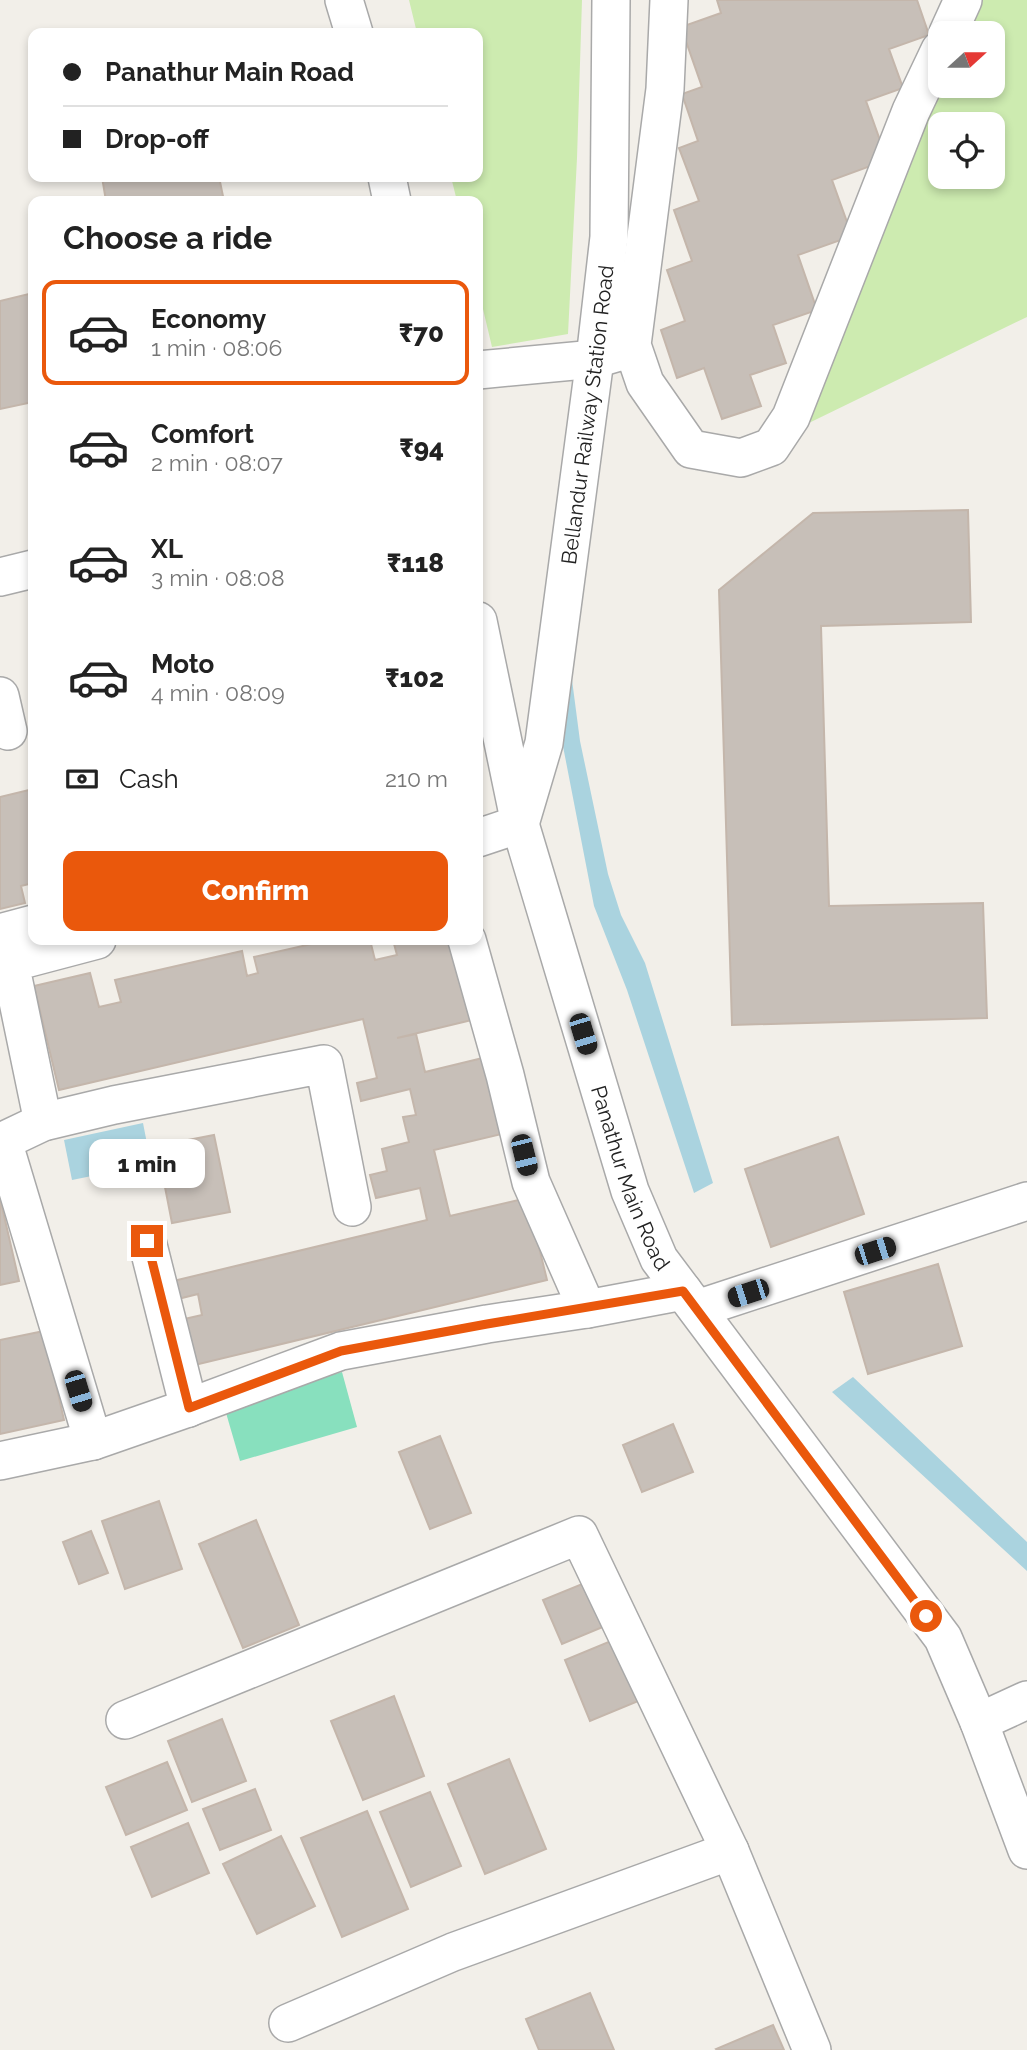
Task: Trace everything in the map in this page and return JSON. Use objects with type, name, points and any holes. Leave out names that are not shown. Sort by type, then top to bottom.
[{"type":"street","points":[[344,0],[352,28]]},
{"type":"street","name":"Bellandur Railway Station Road","points":[[519,816],[544,743],[578,360],[608,237],[611,0]]},
{"type":"street","points":[[669,0],[665,89],[632,345],[645,383],[691,449],[741,458],[771,447],[791,417],[911,111],[928,75]]},
{"type":"street","points":[[953,21],[963,0]]},
{"type":"street","points":[[483,370],[578,360],[632,345]]},
{"type":"street","points":[[0,577],[28,570]]},
{"type":"street","name":"Panathur Main Road","points":[[483,645],[519,816],[630,1191],[659,1259],[943,1638],[979,1722],[1027,1850]]},
{"type":"street","points":[[483,821],[519,816]]},
{"type":"street","points":[[483,835],[519,816]]},
{"type":"street","points":[[0,933],[28,925]]},
{"type":"street","points":[[43,1122],[10,962],[77,945]]},
{"type":"street","points":[[468,945],[505,1075],[531,1182],[587,1309]]},
{"type":"street","points":[[93,1441],[1,1142],[43,1122],[114,1105],[324,1064],[352,1207]]},
{"type":"street","points":[[0,1461],[93,1441],[341,1351],[587,1309],[690,1300],[1027,1201]]},
{"type":"street","points":[[147,1241],[189,1408]]},
{"type":"street","points":[[125,1720],[579,1535],[730,1851],[811,2050]]},
{"type":"street","points":[[979,1722],[1027,1700]]},
{"type":"street","points":[[288,2023],[453,1952],[730,1851]]},
{"type":"green space","points":[[409,0],[582,0],[568,334],[492,347],[483,309],[483,196],[456,196],[452,182],[483,182],[483,28],[416,28]]},
{"type":"green space","points":[[975,0],[1027,0],[1027,317],[778,438],[928,112],[928,189],[1005,189],[1005,112],[928,112],[934,98],[1005,98],[1005,21],[965,21]]},
{"type":"green space","points":[[342,1372],[357,1427],[240,1461],[224,1406]]},
{"type":"water","points":[[569,657],[580,741],[608,874],[621,915],[645,963],[713,1183],[694,1193],[627,990],[594,906],[555,705]]},
{"type":"water","points":[[143,1123],[151,1164],[72,1180],[64,1140]]},
{"type":"water","points":[[853,1377],[1027,1542],[1027,1571],[832,1392]]},
{"type":"building","points":[[717,0],[917,0],[928,32],[928,35],[889,49],[903,88],[866,101],[887,160],[832,180],[852,236],[798,255],[817,310],[773,325],[786,363],[750,375],[761,406],[722,419],[704,368],[677,378],[661,330],[685,321],[667,270],[692,261],[674,210],[699,201],[679,148],[698,141],[682,94],[702,87],[681,27],[721,13]]},
{"type":"building","points":[[103,182],[220,182],[223,196],[105,196]]},
{"type":"building","points":[[28,294],[28,403],[0,409],[0,301]]},
{"type":"building","points":[[968,510],[971,622],[821,626],[829,906],[983,903],[987,1018],[732,1025],[719,590],[813,513]]},
{"type":"building","points":[[28,790],[28,884],[21,886],[25,903],[0,909],[0,797]]},
{"type":"building","points":[[307,945],[371,945],[375,960],[397,955],[394,945],[459,945],[476,1019],[397,1038],[416,1034],[425,1072],[495,1055],[514,1131],[434,1150],[450,1216],[527,1198],[547,1280],[182,1368],[171,1322],[202,1315],[198,1294],[170,1301],[165,1283],[427,1220],[420,1188],[376,1198],[370,1175],[387,1171],[382,1149],[409,1142],[403,1117],[416,1115],[410,1089],[361,1101],[357,1083],[377,1078],[363,1019],[59,1090],[34,986],[90,973],[99,1007],[121,1002],[115,980],[242,951],[247,976],[258,973],[254,957]]},
{"type":"building","points":[[214,1135],[230,1212],[172,1223],[157,1146]]},
{"type":"building","points":[[838,1137],[864,1214],[771,1247],[745,1169]]},
{"type":"building","points":[[0,1198],[19,1281],[0,1285]]},
{"type":"building","points":[[938,1264],[962,1346],[868,1374],[844,1292]]},
{"type":"building","points":[[44,1331],[64,1420],[0,1434],[0,1340]]},
{"type":"building","points":[[673,1424],[693,1472],[642,1492],[623,1445]]},
{"type":"building","points":[[440,1436],[471,1513],[430,1529],[399,1452]]},
{"type":"building","points":[[159,1501],[182,1569],[125,1589],[102,1521]]},
{"type":"building","points":[[256,1520],[299,1625],[243,1648],[199,1544]]},
{"type":"building","points":[[91,1531],[108,1573],[79,1584],[63,1542]]},
{"type":"building","points":[[592,1580],[610,1624],[562,1644],[543,1600]]},
{"type":"building","points":[[623,1636],[648,1697],[590,1721],[565,1660]]},
{"type":"building","points":[[394,1696],[424,1776],[363,1800],[331,1721]]},
{"type":"building","points":[[222,1719],[246,1781],[192,1802],[168,1741]]},
{"type":"building","points":[[509,1759],[546,1849],[485,1874],[448,1784]]},
{"type":"building","points":[[167,1762],[187,1810],[126,1835],[106,1787]]},
{"type":"building","points":[[255,1789],[271,1830],[220,1850],[203,1809]]},
{"type":"building","points":[[430,1792],[461,1866],[411,1887],[380,1812]]},
{"type":"building","points":[[367,1811],[408,1909],[342,1937],[301,1838]]},
{"type":"building","points":[[188,1823],[209,1873],[152,1897],[131,1847]]},
{"type":"building","points":[[281,1836],[315,1906],[257,1934],[223,1864]]},
{"type":"building","points":[[590,1993],[614,2050],[539,2050],[526,2019]]},
{"type":"building","points":[[773,2025],[784,2050],[716,2049]]},
{"type":"route","points":[[147,1241],[189,1408],[341,1351],[683,1291],[926,1616]]}]
